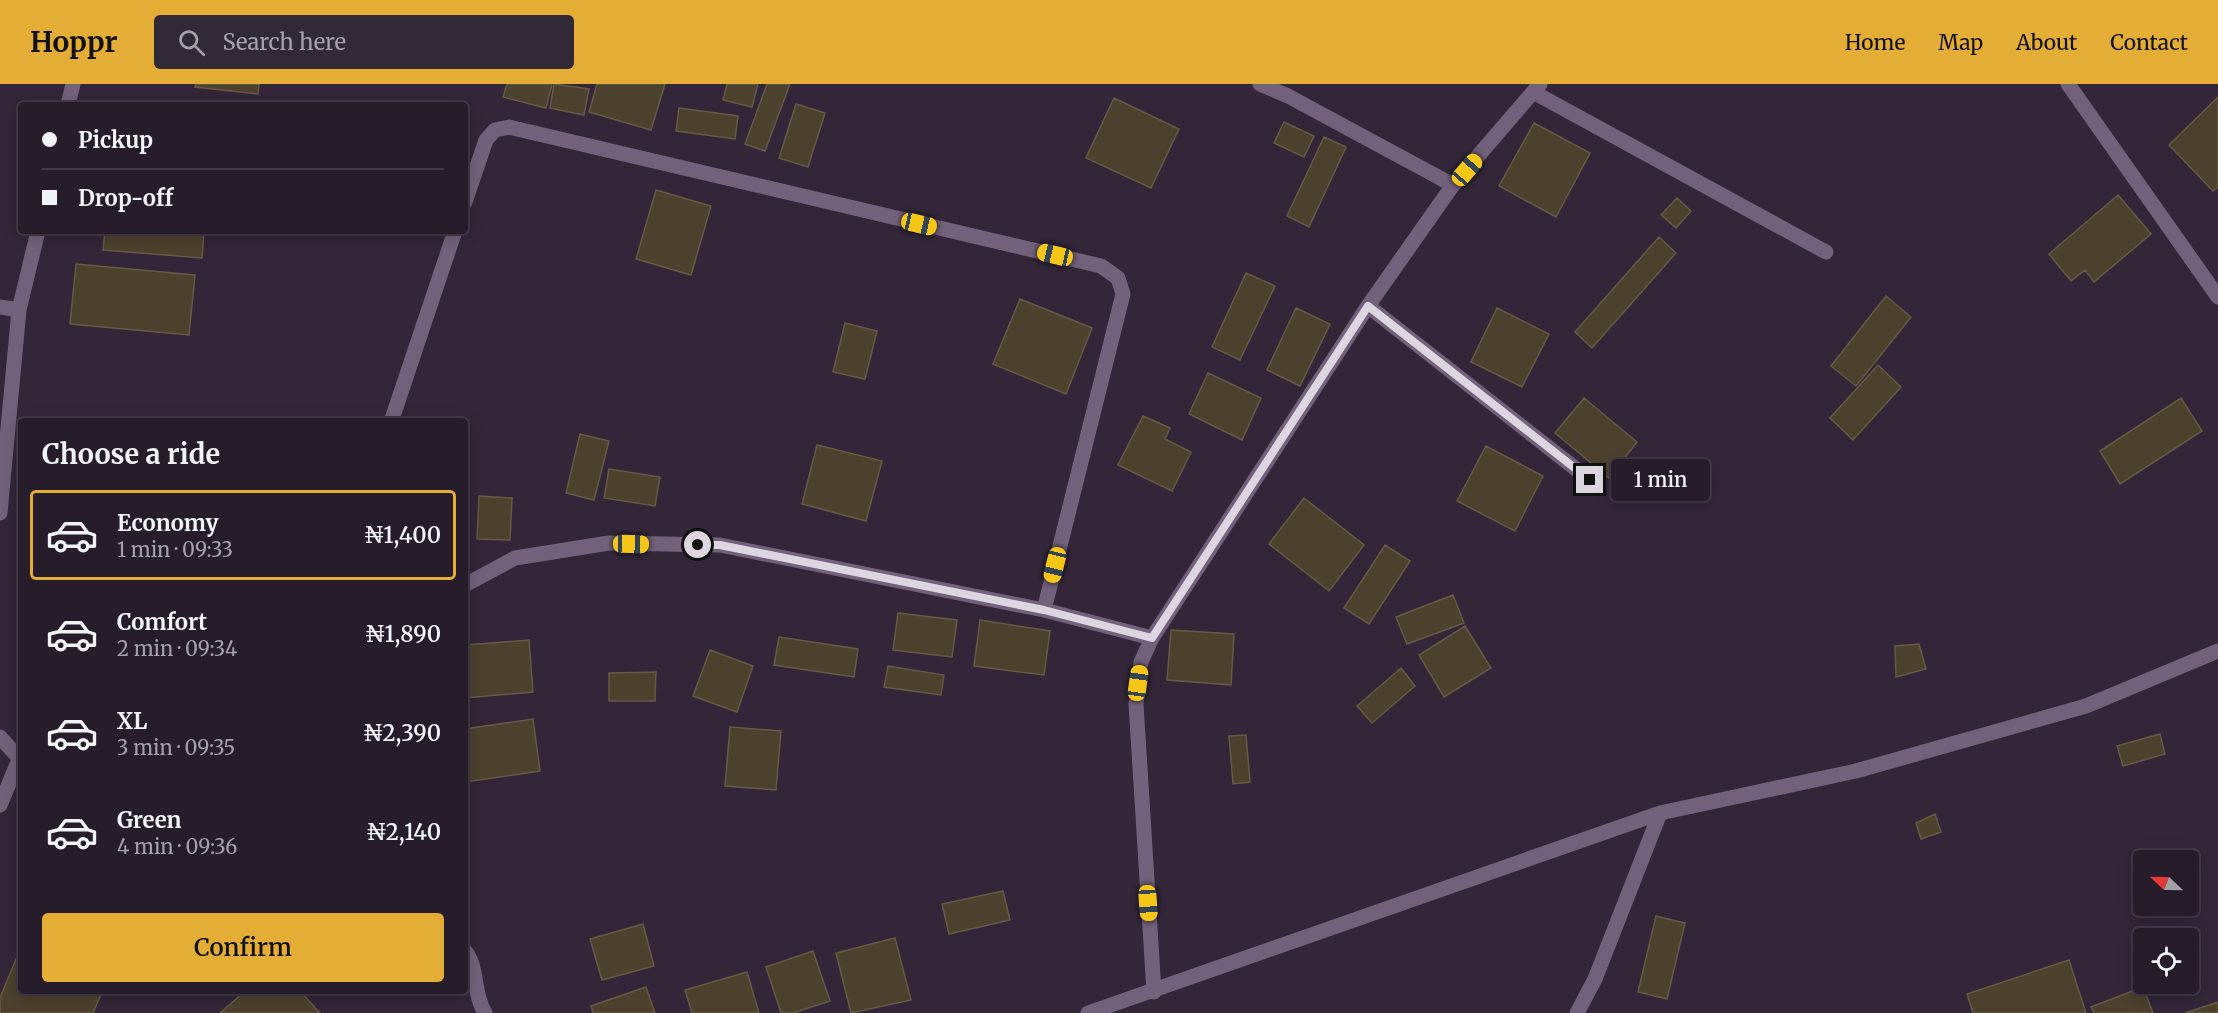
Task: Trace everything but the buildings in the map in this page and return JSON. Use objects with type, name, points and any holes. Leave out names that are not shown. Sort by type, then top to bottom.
[{"type":"street","points":[[69,102],[73,84]]},
{"type":"street","points":[[1260,84],[1288,96],[1453,185]]},
{"type":"street","points":[[2068,84],[2218,297]]},
{"type":"street","points":[[1154,992],[1136,704],[1141,662],[1152,638],[1368,306],[1453,185],[1536,88],[1826,252]]},
{"type":"street","points":[[468,193],[486,140],[495,130],[509,127],[1101,266],[1118,278],[1123,294],[1044,610]]},
{"type":"street","points":[[0,513],[19,310],[37,234]]},
{"type":"street","points":[[392,418],[454,234]]},
{"type":"street","points":[[1368,306],[1590,480]]},
{"type":"street","points":[[0,307],[19,310]]},
{"type":"street","points":[[468,583],[515,558],[609,543],[720,545],[1044,610],[1152,638]]},
{"type":"street","points":[[1088,1013],[1154,992],[1660,813],[1856,771],[2086,706],[2218,651]]},
{"type":"street","points":[[0,737],[18,755]]},
{"type":"street","points":[[0,805],[18,759]]},
{"type":"street","points":[[1577,1013],[1595,979],[1660,813]]},
{"type":"street","points":[[468,954],[472,959],[477,1000],[485,1013]]},
{"type":"route","points":[[698,545],[720,545],[1044,610],[1152,638],[1368,306],[1590,480]]}]
